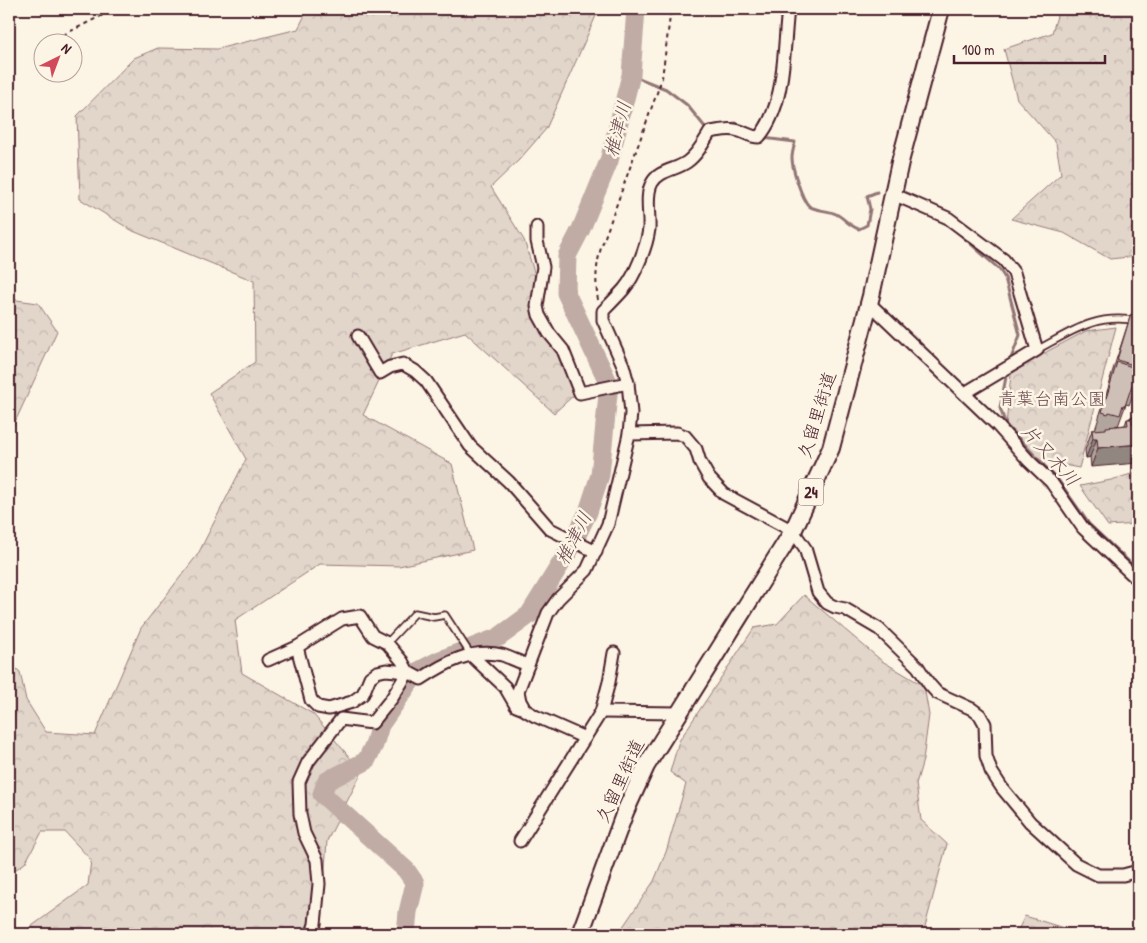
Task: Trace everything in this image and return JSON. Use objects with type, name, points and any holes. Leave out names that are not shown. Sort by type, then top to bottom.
[{"type":"main road","name":"久留里街道","points":[[580,934],[625,812],[646,766],[793,531],[831,448],[869,303],[893,194],[940,12]]},
{"type":"street","points":[[525,710],[520,701],[518,691],[528,664],[548,613],[558,599],[587,570],[596,552],[608,524],[629,434],[631,413],[628,383],[623,365],[603,320],[603,311],[625,287],[646,242],[649,228],[649,191],[652,183],[662,173],[689,161],[710,132],[733,129],[743,132],[750,137],[758,137],[766,129],[775,107],[780,82],[788,9]]},
{"type":"street","points":[[893,194],[948,218],[1004,260],[1014,273],[1037,350],[965,393]]},
{"type":"street","points":[[537,227],[537,241],[543,266],[537,306],[539,315],[549,333],[563,350],[580,393],[628,383]]},
{"type":"street","points":[[869,303],[965,393],[1051,482],[1083,528],[1138,580]]},
{"type":"street","points":[[358,336],[380,373],[390,367],[403,364],[415,371],[426,381],[470,446],[509,482],[550,529],[596,552]]},
{"type":"street","points":[[629,434],[677,433],[685,436],[696,449],[700,462],[709,478],[724,494],[793,531],[805,548],[818,592],[827,603],[845,609],[879,629],[918,667],[929,684],[938,693],[972,709],[980,715],[985,724],[986,756],[991,771],[1002,788],[1030,822],[1076,864],[1098,875],[1113,876],[1138,871]]},
{"type":"street","points":[[268,660],[297,647],[342,619],[360,616],[372,636],[387,643],[402,661],[408,672]]},
{"type":"street","points":[[297,647],[310,700],[318,707],[329,709],[352,702],[363,694],[370,677],[377,672],[386,670],[408,672],[421,679],[442,665],[483,653],[501,655],[528,664]]},
{"type":"street","points":[[520,841],[601,712],[614,653]]},
{"type":"street","points":[[471,656],[506,687],[516,706],[585,738]]},
{"type":"street","points":[[312,934],[315,924],[319,884],[318,868],[317,860],[304,833],[300,814],[299,782],[308,762],[341,718],[372,723],[392,698],[408,672]]},
{"type":"street","points":[[601,712],[678,713]]},
{"type":"lane","points":[[1037,350],[1085,324],[1107,319],[1138,321]]},
{"type":"lane","points":[[1138,417],[1131,422],[1130,428],[1138,435]]},
{"type":"lane","points":[[387,643],[415,613],[434,618],[445,615],[471,656]]},
{"type":"path","points":[[69,32],[115,9]]},
{"type":"path","points":[[603,311],[598,304],[596,286],[598,260],[608,226],[662,78],[671,9]]},
{"type":"path","points":[[903,9],[940,12]]},
{"type":"green space","points":[[308,9],[599,9],[546,129],[519,160],[491,187],[524,240],[536,278],[532,306],[563,357],[574,395],[554,413],[465,332],[392,354],[363,415],[452,464],[473,550],[399,566],[320,564],[235,620],[242,673],[313,714],[362,772],[327,841],[320,934],[21,934],[88,885],[91,860],[65,832],[42,832],[25,863],[9,874],[9,662],[20,672],[26,700],[46,732],[95,735],[141,628],[198,554],[246,459],[209,393],[255,362],[254,281],[133,231],[80,199],[77,116],[134,58],[158,48],[217,49],[298,29]]},
{"type":"green space","points":[[1059,9],[1138,9],[1138,256],[1110,259],[1064,233],[1011,219],[1061,174],[1056,143],[1017,99],[1004,49],[1052,33]]},
{"type":"green space","points":[[9,299],[38,303],[57,331],[9,435]]},
{"type":"green space","name":"青葉台南公園","points":[[1116,327],[1079,468],[1038,460],[1006,425],[1011,374],[1048,351],[1086,331]]},
{"type":"green space","points":[[1138,472],[1138,524],[1108,526],[1080,486]]},
{"type":"green space","points":[[804,595],[882,661],[924,686],[929,715],[923,760],[916,784],[921,820],[947,844],[923,934],[618,934],[654,881],[666,852],[686,784],[670,772],[679,741],[754,628],[777,624]]},
{"type":"green space","points":[[1025,916],[1083,934],[1016,934]]},
{"type":"building","points":[[1131,314],[1138,319],[1137,366],[1117,360]]},
{"type":"building","points":[[1117,362],[1135,368],[1132,380],[1137,381],[1136,386],[1132,385],[1120,415],[1102,412]]},
{"type":"building","points":[[1127,419],[1132,419],[1133,425],[1138,424],[1138,444],[1098,448],[1097,438],[1093,438],[1092,430],[1128,425]]},
{"type":"waterway","name":"椎津川","points":[[406,934],[408,912],[415,883],[406,870],[322,794],[327,781],[366,761],[374,745],[380,725],[417,672],[440,660],[499,637],[529,615],[570,549],[588,512],[600,475],[609,384],[566,293],[567,256],[581,229],[609,161],[631,75],[636,9]]},
{"type":"waterway","name":"片又木川","points":[[631,75],[666,89],[687,105],[705,127],[718,125]]},
{"type":"waterway","name":"片又木川","points":[[727,124],[736,123],[744,127]]},
{"type":"waterway","name":"片又木川","points":[[763,138],[795,142],[792,163],[803,197],[812,208],[836,214],[859,229],[867,225],[870,209],[867,196],[877,192]]},
{"type":"waterway","name":"片又木川","points":[[954,229],[999,269],[1005,278],[1020,335],[1010,361]]},
{"type":"waterway","name":"片又木川","points":[[1007,372],[1000,408],[1006,425],[1059,481],[1089,524],[1138,570]]}]
